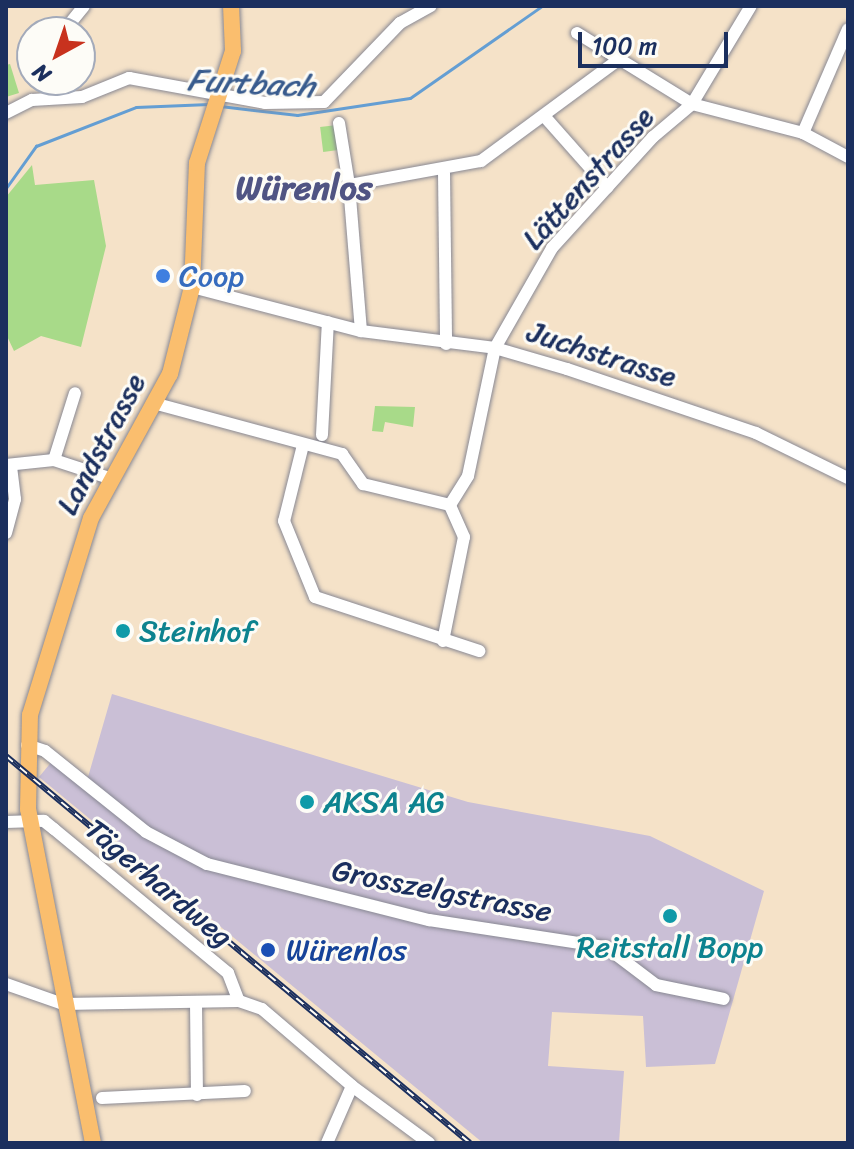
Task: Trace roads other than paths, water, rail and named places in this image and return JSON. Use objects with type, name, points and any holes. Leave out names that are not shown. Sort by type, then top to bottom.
[{"type":"main road","name":"Landstrasse","points":[[93,1143],[63,1004],[31,823],[27,745],[49,637],[109,478],[157,404],[192,287],[197,163],[233,51],[231,6]]},
{"type":"street","points":[[6,113],[32,100],[90,95],[121,79],[216,99],[283,105],[324,102],[400,23],[431,6]]},
{"type":"street","points":[[577,33],[692,104],[751,6]]},
{"type":"street","points":[[803,133],[848,29]]},
{"type":"street","points":[[349,185],[444,173],[508,147],[618,60]]},
{"type":"street","name":"Lättenstrasse","points":[[450,505],[468,476],[495,348],[552,248],[607,187],[692,104],[803,133],[848,157]]},
{"type":"street","points":[[545,117],[607,187]]},
{"type":"street","points":[[339,123],[349,185],[361,331]]},
{"type":"street","points":[[444,173],[446,344]]},
{"type":"street","name":"Juchstrasse","points":[[192,287],[361,331],[495,348],[756,433],[848,478]]},
{"type":"street","points":[[322,435],[328,322]]},
{"type":"street","points":[[54,460],[75,393]]},
{"type":"street","points":[[157,404],[342,454],[368,486],[450,505],[464,537],[443,641]]},
{"type":"street","points":[[303,445],[284,521],[309,590],[329,607],[479,651]]},
{"type":"street","points":[[6,533],[15,499],[8,465],[54,460],[109,478]]},
{"type":"street","name":"Grosszelgstrasse","points":[[27,745],[45,751],[146,832],[252,877],[456,925],[606,947],[656,985],[724,999]]},
{"type":"street","name":"Tägerhardweg","points":[[31,823],[44,821],[218,965],[237,986],[239,1001]]},
{"type":"street","points":[[6,822],[31,823]]},
{"type":"street","points":[[6,984],[63,1004],[239,1001],[262,1009],[352,1086],[429,1143]]},
{"type":"street","points":[[196,1002],[197,1095]]},
{"type":"street","points":[[327,1143],[352,1086]]},
{"type":"street","points":[[102,1098],[245,1091]]},
{"type":"waterway","name":"Furtbach","points":[[220,106],[297,115],[410,98],[542,6]]},
{"type":"waterway","name":"Furtbach","points":[[6,188],[36,146],[136,107],[209,104]]},
{"type":"railway","points":[[6,756],[470,1143]]},
{"type":"place","name":"Coop","points":[[163,276]]},
{"type":"place","name":"Steinhof","points":[[123,631]]},
{"type":"place","name":"AKSA AG","points":[[307,802]]},
{"type":"place","name":"Reitstall Bopp","points":[[670,916]]},
{"type":"place","name":"Würenlos","points":[[268,950]]},
{"type":"district","name":"Würenlos","points":[[304,189]]}]
